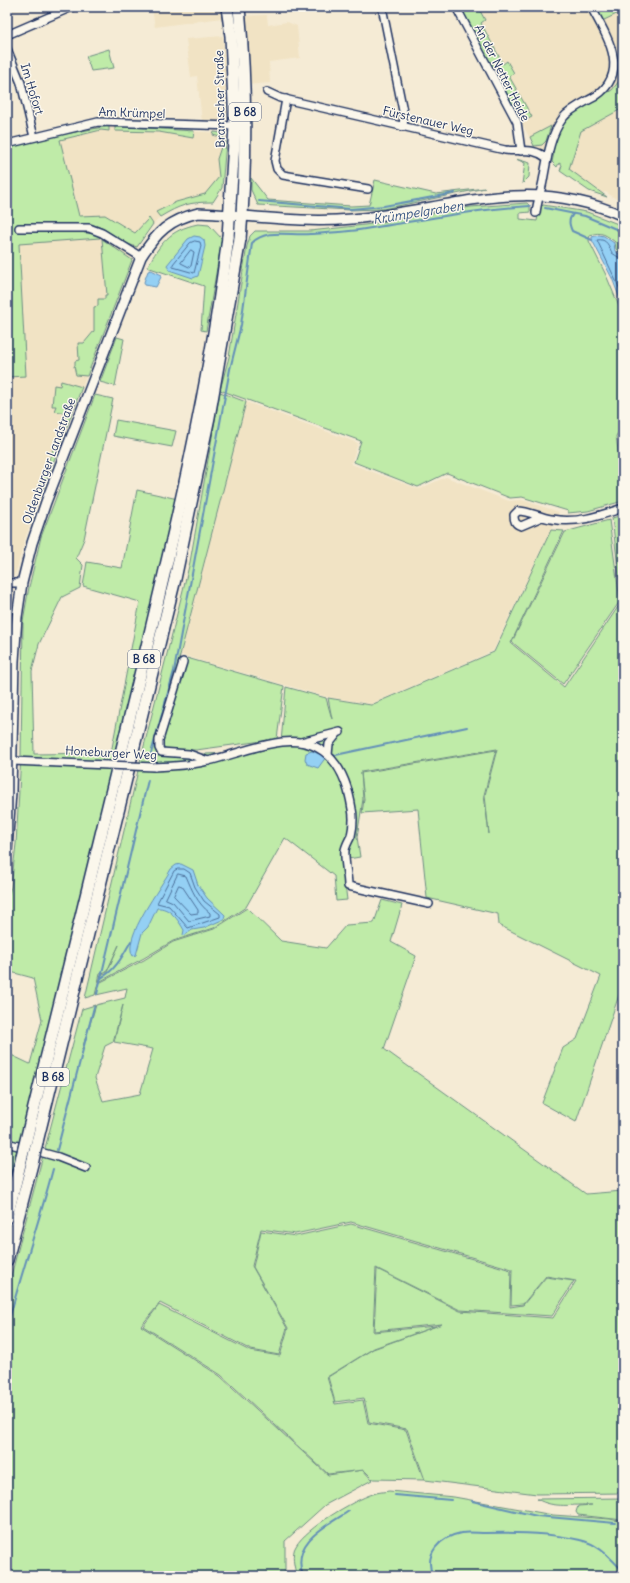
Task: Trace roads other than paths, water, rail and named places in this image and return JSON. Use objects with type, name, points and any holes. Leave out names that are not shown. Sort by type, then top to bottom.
[{"type":"main road","name":"Bramscher Straße","points":[[227,7],[231,36],[235,126],[230,215]]},
{"type":"main road","name":"Bramscher Straße","points":[[239,7],[245,118],[242,216]]},
{"type":"main road","name":"B 68","points":[[67,996],[198,423],[222,280],[230,215]]},
{"type":"main road","name":"B 68","points":[[7,1260],[33,1160],[32,1141],[63,1011],[175,578],[209,417],[240,239],[242,216]]},
{"type":"main road","name":"B 68","points":[[7,1217],[22,1156],[32,1141]]},
{"type":"street","points":[[7,35],[72,7]]},
{"type":"street","points":[[382,7],[404,116],[403,127]]},
{"type":"street","name":"An der Netter Heide","points":[[456,7],[517,122],[521,151]]},
{"type":"street","points":[[536,213],[547,158],[554,136],[563,118],[571,110],[610,88],[615,82],[619,72],[618,61],[613,49],[590,7]]},
{"type":"street","name":"Im Hofort","points":[[7,49],[21,83],[34,137]]},
{"type":"street","name":"Fürstenauer Weg","points":[[267,92],[286,99],[505,150],[539,152],[547,158]]},
{"type":"street","points":[[286,99],[275,161],[277,169],[283,175],[368,189]]},
{"type":"street","name":"Am Krümpel","points":[[7,144],[78,126],[107,121],[179,126],[235,126]]},
{"type":"street","points":[[242,216],[307,220],[351,219],[382,216],[498,196],[539,195],[590,204],[623,216]]},
{"type":"street","name":"Oldenburger Landstraße","points":[[7,849],[12,761],[14,661],[17,617],[22,583],[32,543],[46,502],[141,257],[152,240],[163,228],[181,217],[198,213],[242,216]]},
{"type":"street","points":[[19,228],[89,228],[102,233],[141,257]]},
{"type":"street","points":[[542,517],[561,521],[580,520],[623,508]]},
{"type":"street","points":[[7,583],[22,583]]},
{"type":"street","name":"Honeburger Weg","points":[[183,662],[159,740],[159,748],[161,752],[190,754],[208,761]]},
{"type":"street","name":"Honeburger Weg","points":[[12,761],[154,767],[189,765],[281,742],[298,743],[340,732],[333,737],[330,744],[329,756],[298,743]]},
{"type":"street","points":[[329,756],[339,766],[345,779],[352,810],[352,828],[345,849],[348,886],[429,904]]},
{"type":"street","points":[[7,1143],[58,1157],[86,1168]]},
{"type":"water","points":[[599,235],[604,236],[614,243],[615,251],[623,257],[623,307],[612,278],[592,240],[592,237]]},
{"type":"water","points":[[194,236],[200,237],[204,240],[205,246],[198,276],[193,278],[169,270],[167,265],[188,239]]},
{"type":"water","points":[[151,270],[162,275],[156,287],[145,285],[144,282],[148,271]]},
{"type":"water","points":[[312,751],[326,757],[318,768],[307,764],[305,759],[306,753]]},
{"type":"water","points":[[181,864],[193,870],[198,885],[207,898],[225,915],[224,919],[204,928],[192,930],[184,936],[184,930],[173,915],[162,908],[157,908],[148,927],[142,933],[136,955],[133,956],[131,948],[137,925],[171,869],[176,865]]},
{"type":"waterway","points":[[259,201],[351,209],[384,206],[455,193]]},
{"type":"waterway","points":[[150,757],[174,671],[230,369],[241,325],[252,243],[258,238],[271,234],[331,233],[351,231],[468,212],[530,206]]},
{"type":"waterway","name":"Krümpelgraben","points":[[545,208],[585,216],[623,232]]},
{"type":"waterway","points":[[573,214],[570,218],[570,226],[572,231],[592,240]]},
{"type":"waterway","points":[[331,756],[467,727]]},
{"type":"waterway","points":[[97,994],[148,780]]},
{"type":"waterway","points":[[101,978],[111,971],[122,957],[131,941]]},
{"type":"waterway","points":[[57,1150],[94,1007]]},
{"type":"waterway","points":[[7,1327],[53,1169]]},
{"type":"waterway","points":[[395,1495],[451,1500]]},
{"type":"waterway","points":[[472,1501],[537,1516],[615,1523]]},
{"type":"waterway","points":[[303,1576],[300,1564],[301,1554],[306,1544],[312,1536],[321,1529],[349,1511]]},
{"type":"waterway","points":[[433,1576],[430,1568],[430,1561],[435,1548],[446,1538],[461,1533],[532,1534],[580,1540],[599,1548],[623,1571]]}]
